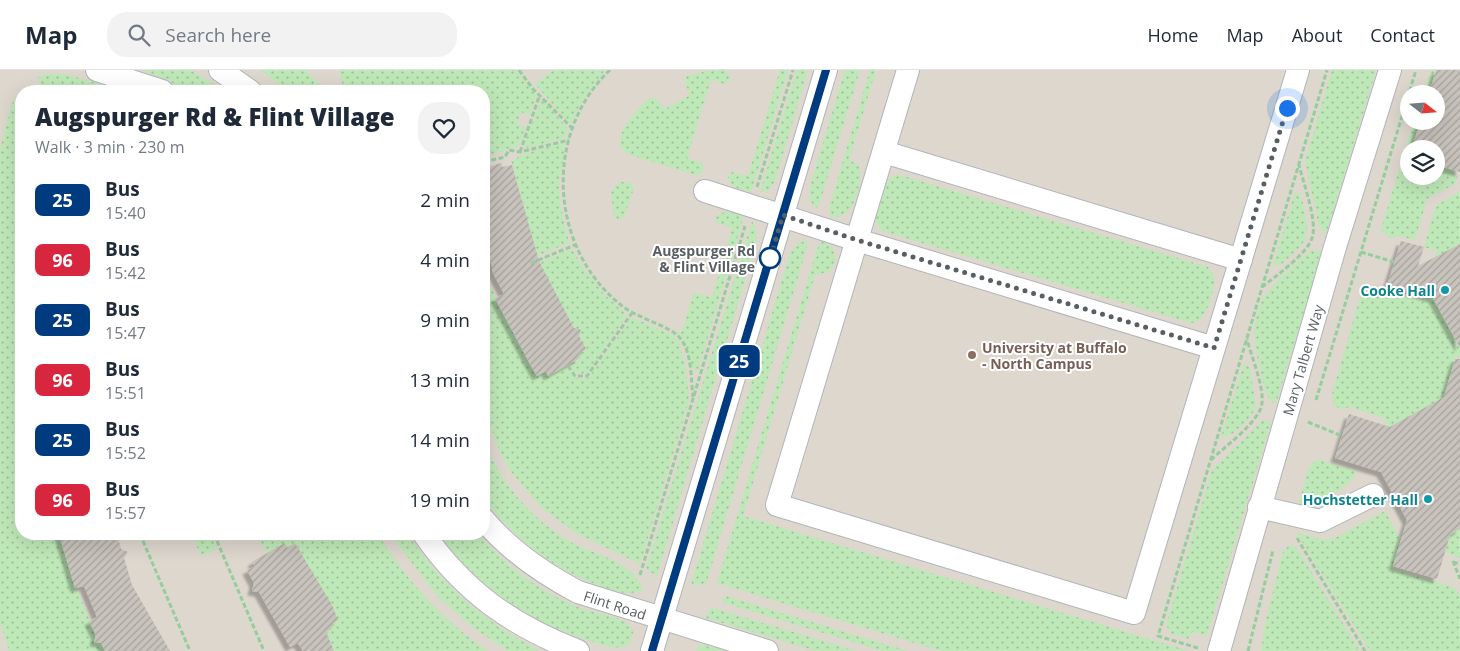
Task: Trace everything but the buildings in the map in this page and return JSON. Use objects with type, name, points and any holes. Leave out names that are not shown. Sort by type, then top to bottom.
[{"type":"street","points":[[97,70],[143,85]]},
{"type":"street","points":[[220,70],[241,85]]},
{"type":"street","points":[[652,651],[826,70]]},
{"type":"street","points":[[908,70],[777,505],[1134,613],[1298,70]]},
{"type":"street","name":"Mary Talbert Way","points":[[1219,651],[1390,70]]},
{"type":"street","points":[[884,152],[1241,260]]},
{"type":"street","points":[[705,191],[857,240],[1214,348]]},
{"type":"street","points":[[1260,507],[1311,520],[1324,520],[1373,495]]},
{"type":"street","name":"Flint Road","points":[[490,527],[508,547],[550,577],[578,592],[661,620],[767,651]]},
{"type":"street","points":[[428,540],[440,558],[471,589],[491,605],[542,637],[578,651]]},
{"type":"path","points":[[519,70],[533,89],[573,129]]},
{"type":"path","points":[[610,70],[591,92],[569,140],[564,162],[564,211],[575,245],[590,272],[604,289],[632,313],[679,337],[687,355],[694,398]]},
{"type":"path","points":[[640,575],[792,70]]},
{"type":"path","points":[[1219,651],[1198,648],[1158,636],[1327,70]]},
{"type":"path","points":[[1315,403],[1416,70]]},
{"type":"path","points":[[520,152],[540,94]]},
{"type":"path","points":[[490,161],[505,157],[509,150],[520,152],[569,140]]},
{"type":"path","points":[[1262,288],[1307,248],[1312,239],[1313,223],[1298,164]]},
{"type":"path","points":[[531,263],[575,245]]},
{"type":"path","points":[[568,366],[575,376],[587,376],[632,313]]},
{"type":"path","points":[[1210,461],[1254,420],[1261,407],[1261,392],[1246,338]]},
{"type":"path","points":[[1307,431],[1312,413]]},
{"type":"path","points":[[1248,651],[1282,512]]},
{"type":"path","points":[[1282,512],[1365,651]]},
{"type":"path","points":[[143,540],[190,651]]},
{"type":"path","points":[[217,540],[264,651]]},
{"type":"path","points":[[1460,564],[1452,562],[1460,579]]},
{"type":"shaded area","name":"University at Buffalo - North Campus","points":[[0,70],[1460,70],[1460,651],[0,651]]},
{"type":"green space","points":[[143,70],[190,70],[216,85],[177,85]]},
{"type":"green space","points":[[261,70],[305,70],[321,85],[280,85]]},
{"type":"green space","points":[[339,70],[516,70],[537,95],[530,115],[521,112],[517,124],[526,127],[519,146],[490,155],[490,85],[343,85]]},
{"type":"green space","points":[[554,70],[605,70],[582,101],[571,123],[568,122],[535,84]]},
{"type":"green space","points":[[712,70],[725,70],[731,78],[725,84],[711,80],[687,158],[702,163],[704,168],[700,174],[696,175],[630,155],[623,149],[620,142],[625,126],[649,98],[656,98],[665,109],[690,95],[685,82],[686,76]]},
{"type":"green space","points":[[780,70],[788,70],[751,193],[731,184],[728,177],[731,172],[748,176]]},
{"type":"green space","points":[[797,70],[808,70],[775,181],[769,190],[760,192]]},
{"type":"green space","points":[[845,70],[860,70],[820,202],[816,209],[810,200],[810,186]]},
{"type":"green space","points":[[870,70],[876,70],[849,160],[858,165],[860,170],[856,198],[846,213],[830,217],[830,205]]},
{"type":"green space","points":[[1332,70],[1376,70],[1327,232],[1319,227],[1305,161]]},
{"type":"green space","points":[[1431,70],[1436,70],[1432,85],[1426,85]]},
{"type":"green space","points":[[50,74],[65,74],[103,85],[41,85],[38,77]]},
{"type":"green space","points":[[15,99],[15,540],[61,540],[79,593],[105,651],[9,651],[0,623],[0,150],[11,105]]},
{"type":"green space","points":[[541,101],[545,101],[567,128],[567,135],[562,139],[526,148],[524,145]]},
{"type":"green space","points":[[1411,130],[1417,130],[1415,140],[1408,140]]},
{"type":"green space","points":[[561,143],[565,145],[559,186],[561,207],[569,243],[537,256],[511,160],[520,155]]},
{"type":"green space","points":[[1400,167],[1400,185],[1445,185],[1445,167],[1452,169],[1451,173],[1458,175],[1455,184],[1427,199],[1415,240],[1399,236],[1390,238],[1382,231]]},
{"type":"green space","points":[[900,175],[1208,267],[1215,278],[1208,306],[1202,318],[1191,323],[882,231],[875,220],[881,192],[888,180]]},
{"type":"green space","points":[[622,182],[631,183],[634,188],[624,217],[619,220],[614,216],[611,193],[616,185]]},
{"type":"green space","points":[[1295,192],[1299,194],[1302,200],[1307,228],[1306,235],[1300,246],[1281,265],[1273,266]]},
{"type":"green space","points":[[1460,192],[1460,244],[1435,257],[1437,251],[1424,247],[1436,205]]},
{"type":"green space","points":[[725,211],[744,216],[698,370],[695,371],[690,365],[685,342],[674,330],[682,332],[693,294],[697,293],[712,298],[732,228],[716,222],[715,218]]},
{"type":"green space","points":[[752,221],[757,232],[756,243],[657,576],[646,569]]},
{"type":"green space","points":[[807,240],[807,247],[706,584],[691,585],[790,253],[797,244]]},
{"type":"green space","points":[[822,241],[833,248],[836,262],[829,272],[815,275],[743,516],[1189,651],[941,651],[717,583],[817,249]]},
{"type":"green space","points":[[570,250],[574,251],[580,263],[603,293],[627,315],[590,370],[583,375],[573,371],[570,364],[580,358],[578,354],[586,349],[539,263]]},
{"type":"green space","points":[[1314,250],[1322,252],[1276,404],[1266,394],[1257,357],[1255,344],[1256,319],[1259,308],[1269,290],[1308,252]]},
{"type":"green space","points":[[490,284],[502,313],[537,376],[546,371],[548,375],[565,366],[575,377],[581,379],[589,377],[630,320],[634,318],[672,335],[679,341],[686,369],[689,401],[640,564],[576,533],[542,508],[512,473],[499,450],[490,425]]},
{"type":"green space","points":[[1367,285],[1422,300],[1426,285],[1460,348],[1460,357],[1456,356],[1446,392],[1451,394],[1383,431],[1386,421],[1384,418],[1350,407],[1342,409],[1334,406],[1332,394],[1361,294]]},
{"type":"green space","points":[[1244,363],[1250,368],[1256,407],[1251,416],[1236,431],[1226,437],[1221,437]]},
{"type":"green space","points":[[1263,420],[1271,422],[1207,636],[1192,632],[1189,639],[1171,634],[1166,625],[1212,470]]},
{"type":"green space","points":[[490,454],[508,485],[529,510],[569,541],[621,564],[630,571],[644,589],[633,593],[624,593],[608,589],[568,572],[537,552],[490,506]]},
{"type":"green space","points":[[1316,459],[1357,471],[1348,483],[1332,495],[1313,503],[1298,505],[1308,470]]},
{"type":"green space","points":[[1385,511],[1401,540],[1393,569],[1453,587],[1460,594],[1460,651],[1370,651],[1296,532],[1323,540],[1335,538]]},
{"type":"green space","points":[[1460,529],[1460,558],[1449,554],[1439,540]]},
{"type":"green space","points":[[194,540],[213,540],[217,549],[204,555],[200,554]]},
{"type":"green space","points":[[260,540],[382,540],[413,584],[427,599],[455,626],[488,651],[334,651],[326,632],[332,629],[330,625],[338,620],[295,543],[287,548],[284,544],[267,553]]},
{"type":"green space","points":[[395,540],[412,540],[435,570],[466,601],[501,628],[540,651],[508,651],[475,629],[438,597]]},
{"type":"green space","points":[[444,540],[484,540],[500,557],[539,587],[568,603],[625,622],[633,632],[631,642],[623,647],[605,646],[550,626],[508,602],[471,571]]},
{"type":"green space","points":[[1292,545],[1296,547],[1360,651],[1261,651],[1266,619],[1283,552]]},
{"type":"green space","points":[[726,596],[908,651],[883,651],[724,603],[722,599]]},
{"type":"green space","points":[[710,607],[857,651],[816,651],[706,618]]},
{"type":"green space","points":[[701,644],[725,651],[696,651]]},
{"type":"bus line","name":"25","points":[[652,651],[826,70]]},
{"type":"place","name":"Augspurger Rd & Flint Village","points":[[770,258]]},
{"type":"place","name":"Cooke Hall","points":[[1445,290]]},
{"type":"place","name":"University at Buffalo - North Campus","points":[[972,355]]},
{"type":"place","name":"Hochstetter Hall","points":[[1428,499]]},
{"type":"route","points":[[770,258],[768,266],[783,215],[857,240],[1140,326],[1184,337],[1214,348],[1287,108]]}]
